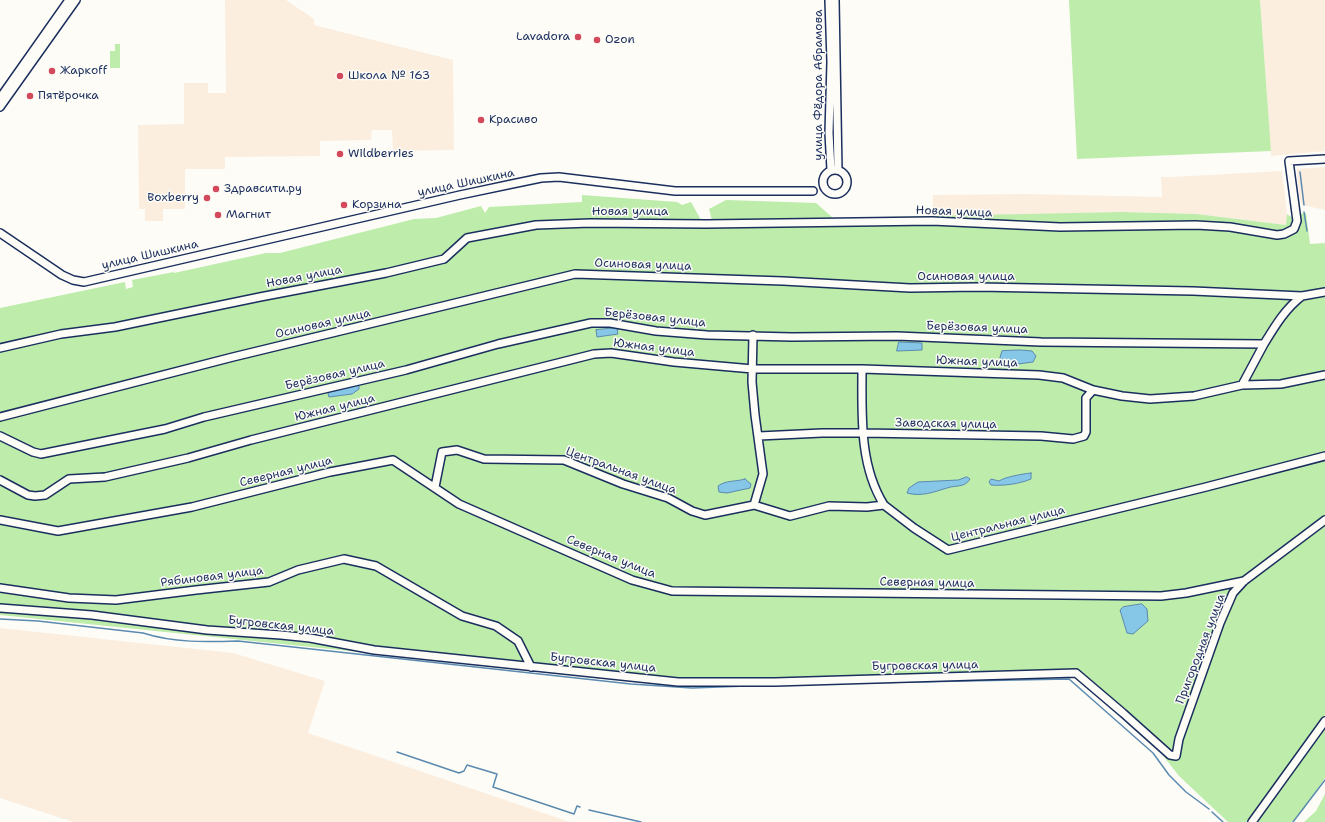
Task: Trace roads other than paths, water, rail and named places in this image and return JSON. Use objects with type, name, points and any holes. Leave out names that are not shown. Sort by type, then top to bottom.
[{"type":"street","points":[[0,98],[69,0]]},
{"type":"street","points":[[0,107],[76,0]]},
{"type":"street","name":"улица Фёдора Абрамова","points":[[829,0],[831,98],[829,133],[835,170],[835,0]]},
{"type":"street","name":"Новая улица","points":[[0,348],[61,334],[115,327],[386,273],[444,258],[467,238],[536,225],[590,223],[706,224],[925,222],[1060,227],[1196,225],[1230,227],[1277,235],[1284,234],[1294,229],[1297,221],[1289,161],[1325,159]]},
{"type":"street","name":"улица Шишкина","points":[[0,233],[62,275],[73,280],[84,282],[327,225],[541,178],[559,177],[675,191],[814,191]]},
{"type":"street","name":"Осиновая улица","points":[[0,417],[233,357],[575,274],[783,281],[910,288],[978,287],[1185,291],[1302,296],[1325,292]]},
{"type":"street","points":[[1242,385],[1277,322],[1291,304],[1302,296]]},
{"type":"street","name":"Берёзовая улица","points":[[0,436],[33,452],[41,454],[166,429],[204,417],[406,370],[498,344],[591,323],[610,323],[656,331],[707,335],[792,337],[898,336],[1041,342],[1264,344]]},
{"type":"street","points":[[753,335],[752,382],[763,474],[754,505]]},
{"type":"street","name":"Южная улица","points":[[0,480],[28,495],[45,495],[69,479],[105,477],[150,467],[594,354],[611,352],[674,362],[753,369],[862,369],[1039,374],[1063,378],[1093,390],[1122,396],[1150,399],[1194,396],[1242,385],[1281,384],[1325,374]]},
{"type":"street","points":[[862,369],[863,433],[869,471],[877,494],[884,505]]},
{"type":"street","name":"Заводская улица","points":[[759,436],[863,433],[1041,436],[1073,439],[1084,436],[1086,432],[1086,398],[1093,390]]},
{"type":"street","name":"Центральная улица","points":[[435,487],[442,452],[457,450],[484,459],[564,460],[623,484],[668,498],[692,511],[705,515],[754,505],[790,516],[829,506],[868,507],[884,505],[914,528],[948,550],[1206,487],[1325,456]]},
{"type":"street","name":"Северная улица","points":[[0,520],[58,531],[192,507],[330,472],[393,460],[459,504],[632,580],[672,591],[1161,596],[1186,593],[1244,581]]},
{"type":"street","name":"Пригородная улица","points":[[1176,756],[1179,739],[1220,623],[1234,593],[1244,581],[1325,520]]},
{"type":"street","name":"Рябиновая улица","points":[[0,588],[69,598],[116,600],[269,582],[298,570],[344,559],[376,566],[462,616],[496,626],[518,641],[531,667]]},
{"type":"street","name":"Бугровская улица","points":[[0,608],[92,615],[207,630],[310,638],[374,650],[678,682],[775,682],[1076,673],[1170,755],[1176,756]]},
{"type":"street","points":[[1252,822],[1325,721]]},
{"type":"water","points":[[617,328],[618,334],[597,337],[596,330]]},
{"type":"water","points":[[899,342],[922,343],[922,350],[897,351]]},
{"type":"water","points":[[1002,351],[1032,351],[1036,356],[1033,362],[1018,364],[1001,361],[1000,357]]},
{"type":"water","points":[[357,384],[359,389],[352,394],[329,397],[328,394],[330,390]]},
{"type":"water","points":[[1031,473],[1031,479],[1026,481],[1006,485],[991,485],[989,482],[991,479],[999,481],[1009,477]]},
{"type":"water","points":[[967,477],[970,479],[963,485],[922,494],[907,493],[909,488],[918,482],[958,480]]},
{"type":"water","points":[[745,479],[751,484],[750,488],[727,493],[719,492],[718,486],[721,484]]},
{"type":"water","points":[[1142,604],[1147,609],[1148,621],[1133,634],[1127,633],[1120,610],[1123,607]]},
{"type":"waterway","points":[[1300,172],[1304,205]]},
{"type":"waterway","points":[[1304,212],[1307,231]]},
{"type":"waterway","points":[[0,619],[38,621],[143,633],[166,639],[202,642],[238,641],[631,684],[692,688],[774,685]]},
{"type":"waterway","points":[[860,683],[1069,679],[1153,753],[1169,775],[1186,792],[1209,809]]},
{"type":"waterway","points":[[397,752],[459,773],[464,771],[467,765],[497,774],[493,787],[574,814],[577,806],[580,807]]},
{"type":"waterway","points":[[1293,822],[1325,780]]},
{"type":"waterway","points":[[589,810],[641,822]]},
{"type":"waterway","points":[[1212,812],[1223,822]]},
{"type":"place","name":"Lavadora","points":[[578,37]]},
{"type":"place","name":"Ozon","points":[[597,40]]},
{"type":"place","name":"Жаркoff","points":[[52,71]]},
{"type":"place","name":"Школа № 163","points":[[340,76]]},
{"type":"place","name":"Пятёрочка","points":[[30,96]]},
{"type":"place","name":"Красиво","points":[[481,120]]},
{"type":"place","name":"Wildberries","points":[[340,154]]},
{"type":"place","name":"Здравсити.ру","points":[[216,189]]},
{"type":"place","name":"Boxberry","points":[[207,198]]},
{"type":"place","name":"Корзина","points":[[344,205]]},
{"type":"place","name":"Магнит","points":[[218,215]]}]
